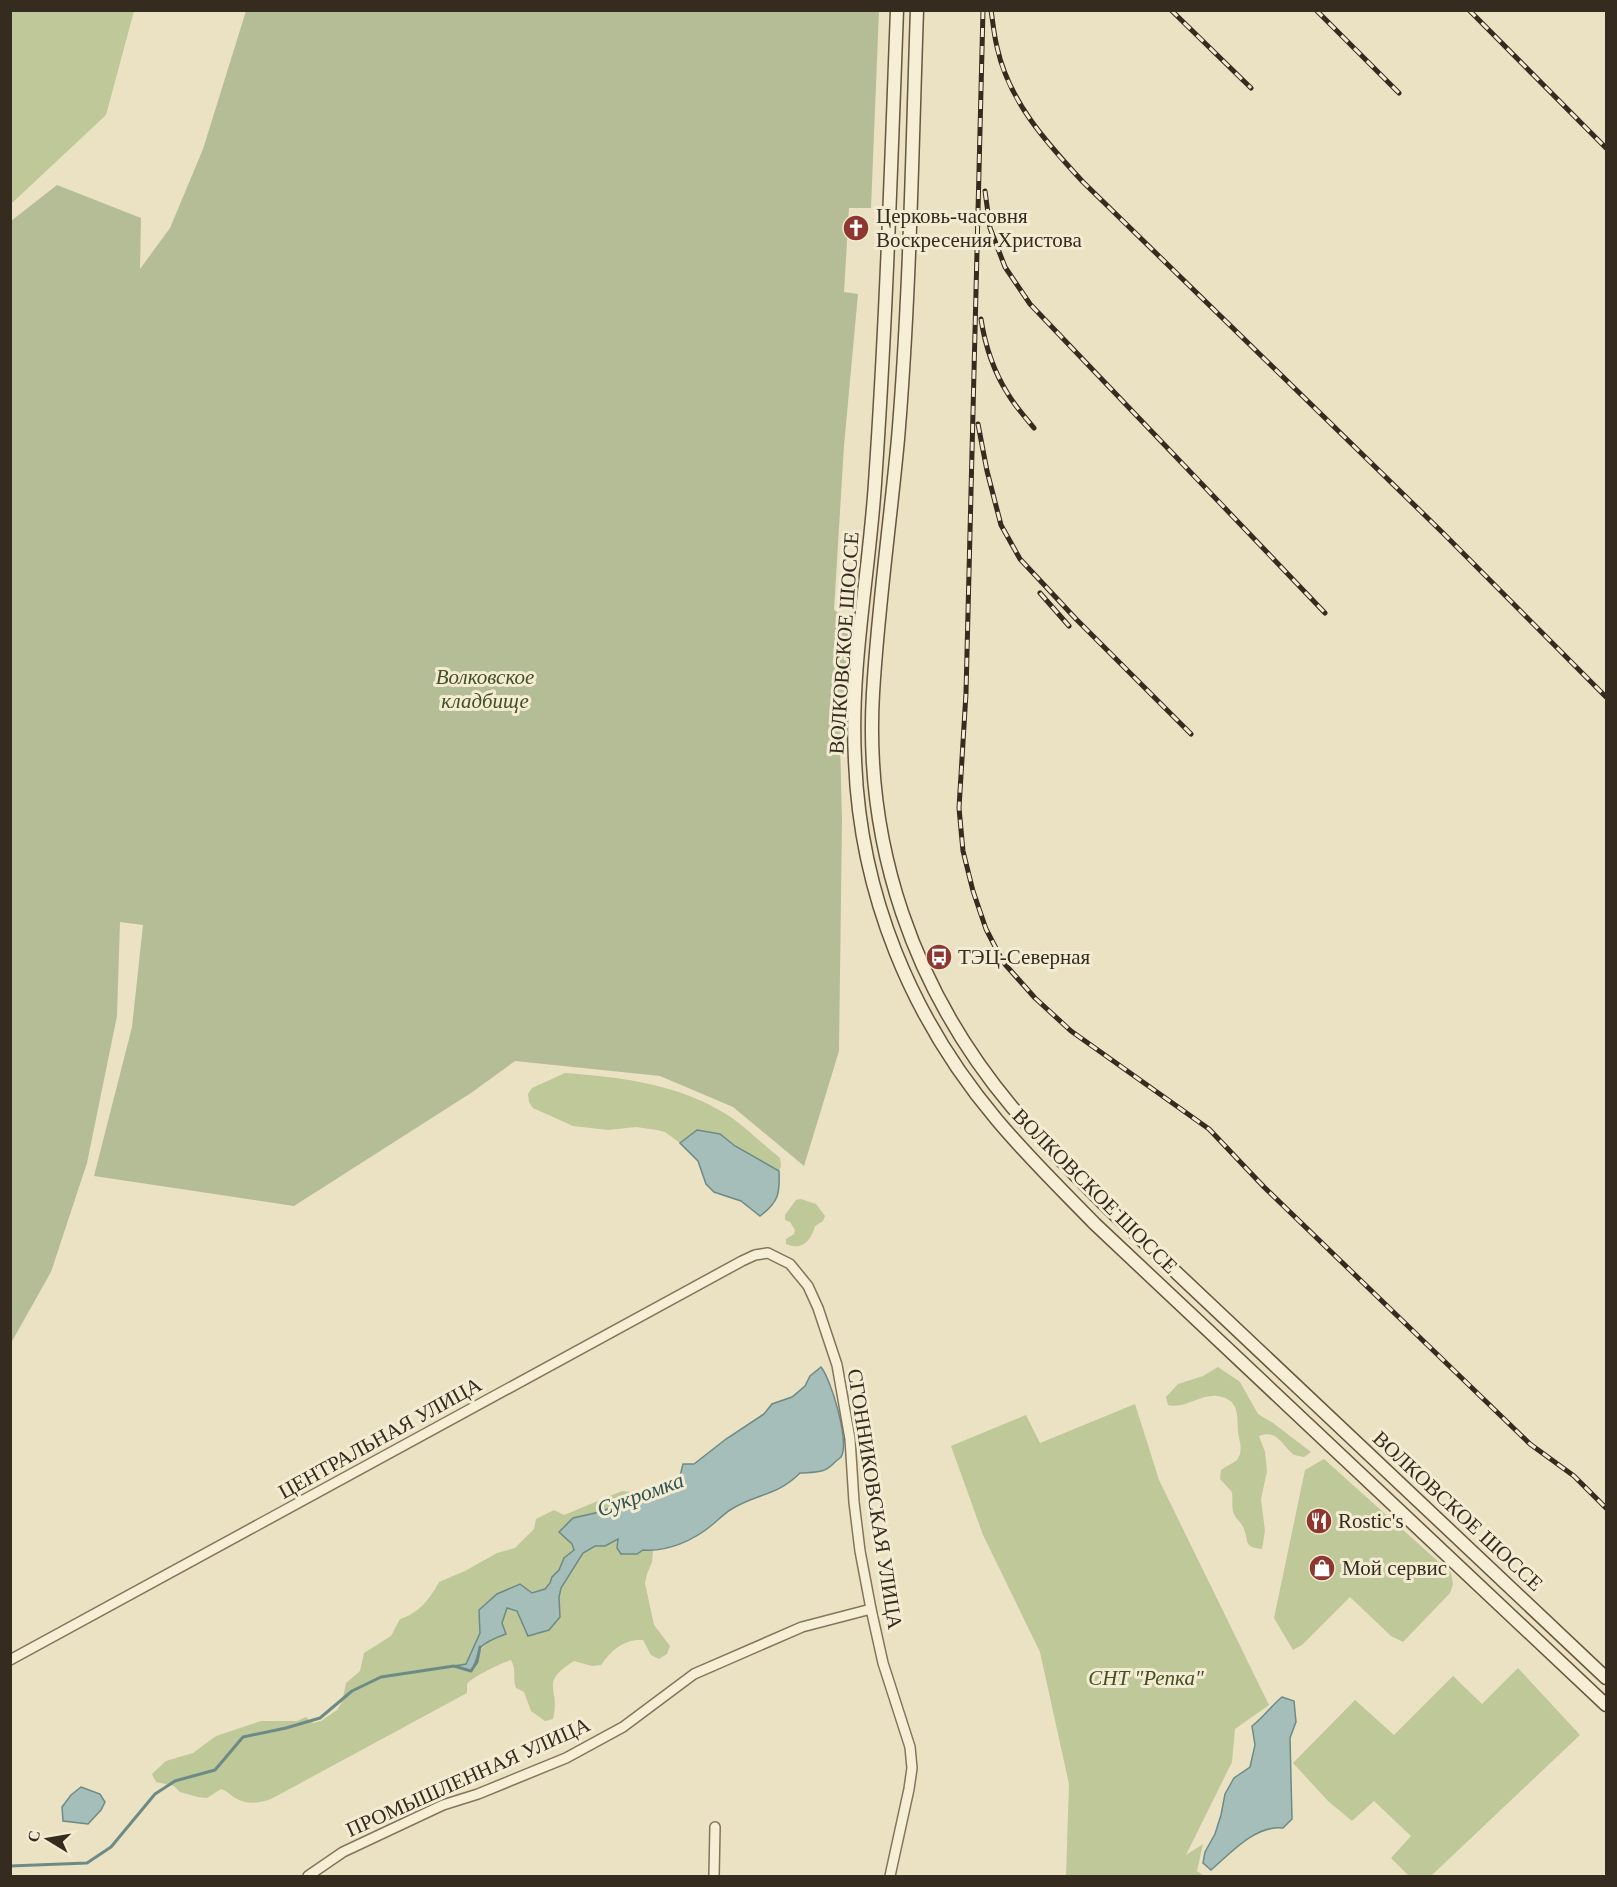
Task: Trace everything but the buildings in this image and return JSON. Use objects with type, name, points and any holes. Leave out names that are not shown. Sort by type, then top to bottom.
[{"type":"main road","name":"ВОЛКОВСКОЕ ШОССЕ","points":[[897,10],[880,413],[875,489],[860,633],[854,759],[861,824],[873,885],[892,947],[918,1004],[956,1064],[995,1118],[1041,1169],[1095,1224],[1606,1705]]},
{"type":"main road","name":"ВОЛКОВСКОЕ ШОССЕ","points":[[917,10],[900,414],[873,695],[873,759],[878,821],[891,880],[911,940],[936,995],[952,1023],[1011,1105],[1056,1155],[1109,1209],[1606,1678]]},
{"type":"street","name":"СГОННИКОВСКАЯ УЛИЦА","points":[[768,1253],[789,1264],[808,1286],[818,1308],[837,1365],[850,1439],[856,1522],[871,1609],[883,1663],[910,1747],[912,1768],[890,1876]]},
{"type":"street","name":"ЦЕНТРАЛЬНАЯ УЛИЦА","points":[[10,1660],[742,1261],[755,1255],[768,1253]]},
{"type":"street","name":"ПРОМЫШЛЕННАЯ УЛИЦА","points":[[308,1876],[343,1852],[442,1805],[478,1794],[566,1758],[623,1727],[694,1674],[802,1627],[871,1609]]},
{"type":"street","points":[[714,1876],[715,1827]]},
{"type":"green space","points":[[11,10],[134,11],[106,115],[11,204]]},
{"type":"green space","name":"Волковское кладбище","points":[[246,11],[879,11],[871,208],[849,208],[844,292],[858,294],[844,446],[834,610],[847,619],[849,637],[840,740],[842,821],[839,1051],[804,1166],[733,1107],[660,1076],[515,1061],[471,1093],[294,1206],[94,1176],[132,1027],[143,925],[120,922],[117,1016],[87,1163],[51,1272],[11,1343],[11,221],[57,185],[141,218],[140,269],[170,228],[203,149]]},
{"type":"green space","points":[[565,1073],[648,1084],[669,1089],[708,1104],[733,1119],[780,1158],[779,1171],[735,1146],[720,1134],[697,1130],[680,1143],[665,1132],[657,1130],[636,1127],[608,1130],[573,1126],[533,1108],[528,1094],[532,1088]]},
{"type":"green space","points":[[801,1199],[816,1204],[825,1216],[823,1221],[815,1226],[805,1243],[792,1246],[786,1244],[786,1239],[794,1234],[795,1230],[790,1222],[785,1220],[785,1215],[796,1200]]},
{"type":"green space","points":[[1218,1367],[1240,1382],[1258,1414],[1311,1452],[1304,1457],[1294,1455],[1275,1437],[1265,1434],[1259,1436],[1265,1452],[1267,1471],[1261,1499],[1265,1531],[1262,1549],[1249,1545],[1243,1527],[1234,1513],[1232,1492],[1220,1479],[1221,1470],[1237,1460],[1240,1453],[1235,1407],[1228,1399],[1222,1397],[1208,1396],[1175,1406],[1168,1405],[1166,1397],[1178,1384],[1203,1376]]},
{"type":"green space","name":"СНТ \"Репка\"","points":[[1135,1404],[1159,1480],[1269,1705],[1235,1729],[1232,1762],[1186,1855],[1203,1844],[1197,1871],[1204,1876],[1066,1876],[1069,1784],[1040,1652],[983,1535],[951,1446],[1026,1415],[1040,1443]]},
{"type":"green space","points":[[1324,1459],[1451,1573],[1453,1584],[1450,1593],[1403,1642],[1391,1636],[1350,1597],[1302,1645],[1293,1650],[1274,1618],[1305,1470]]},
{"type":"green space","points":[[622,1491],[632,1492],[639,1499],[618,1503],[604,1511],[573,1518],[559,1532],[572,1544],[574,1550],[564,1558],[559,1570],[545,1589],[532,1593],[520,1584],[497,1594],[479,1610],[480,1633],[466,1665],[477,1662],[483,1647],[506,1634],[502,1623],[507,1608],[560,1617],[561,1588],[583,1553],[595,1546],[605,1546],[618,1539],[643,1550],[653,1551],[645,1583],[654,1625],[670,1646],[667,1654],[659,1659],[651,1655],[643,1640],[636,1640],[619,1646],[601,1665],[592,1666],[574,1661],[557,1675],[554,1681],[553,1719],[545,1721],[531,1711],[524,1692],[516,1688],[511,1660],[470,1681],[467,1684],[467,1693],[271,1799],[250,1803],[237,1799],[221,1789],[207,1798],[198,1797],[180,1792],[174,1786],[156,1782],[152,1774],[166,1761],[193,1753],[216,1736],[261,1721],[297,1721],[306,1717],[313,1723],[321,1721],[337,1710],[342,1702],[346,1683],[360,1671],[364,1653],[391,1636],[400,1619],[423,1605],[439,1582],[497,1553],[515,1548],[534,1529],[536,1519],[554,1510],[564,1515]]},
{"type":"green space","points":[[1518,1668],[1580,1735],[1431,1876],[1409,1876],[1391,1858],[1411,1836],[1374,1801],[1352,1821],[1328,1801],[1293,1763],[1355,1700],[1394,1735],[1453,1676],[1482,1704]]},
{"type":"water","points":[[697,1130],[720,1134],[735,1146],[779,1171],[779,1185],[775,1201],[760,1216],[741,1201],[714,1192],[706,1184],[698,1161],[680,1143]]},
{"type":"water","points":[[821,1367],[830,1384],[843,1438],[841,1457],[830,1467],[818,1472],[800,1473],[783,1487],[730,1510],[705,1530],[680,1544],[662,1549],[643,1550],[637,1554],[621,1554],[617,1548],[618,1539],[605,1546],[595,1546],[583,1553],[561,1588],[560,1617],[549,1630],[528,1636],[517,1611],[507,1608],[502,1623],[506,1634],[489,1641],[480,1648],[471,1671],[454,1666],[466,1664],[480,1633],[479,1610],[497,1594],[520,1584],[532,1593],[545,1589],[550,1583],[564,1558],[574,1550],[572,1544],[559,1532],[573,1518],[604,1511],[618,1503],[639,1499],[679,1480],[683,1464],[694,1464],[764,1414],[772,1404],[792,1397]]},
{"type":"water","points":[[1282,1697],[1294,1701],[1296,1722],[1290,1738],[1292,1819],[1283,1828],[1273,1828],[1253,1835],[1211,1870],[1203,1863],[1205,1852],[1215,1834],[1225,1794],[1234,1778],[1250,1767],[1255,1745],[1252,1726]]},
{"type":"water","points":[[81,1787],[100,1794],[105,1802],[101,1810],[88,1824],[63,1821],[62,1807]]},
{"type":"waterway","name":"Сукромка","points":[[10,1866],[87,1863],[111,1847],[155,1794],[175,1781],[215,1770],[243,1737],[320,1718],[352,1691],[381,1677],[454,1666],[471,1671],[477,1662],[480,1647]]},
{"type":"railway","points":[[983,10],[966,693],[959,808],[963,851],[986,929],[1003,962],[1035,998],[1071,1031],[1209,1129],[1264,1187],[1530,1444],[1574,1476],[1606,1508]]},
{"type":"railway","points":[[991,10],[997,47],[1010,86],[1031,121],[1069,167],[1443,533],[1606,697]]},
{"type":"railway","points":[[1171,10],[1251,88]]},
{"type":"railway","points":[[1316,10],[1399,93]]},
{"type":"railway","points":[[1469,10],[1606,148]]},
{"type":"railway","points":[[985,191],[990,228],[1005,267],[1030,304],[1325,613]]},
{"type":"railway","points":[[981,319],[998,377],[1014,403],[1034,428]]},
{"type":"railway","points":[[978,424],[1001,525],[1020,559],[1076,619],[1191,734]]},
{"type":"railway","points":[[1040,593],[1069,626]]},
{"type":"place","name":"Церковь-часовня Воскресения Христова","points":[[856,228]]},
{"type":"place","name":"ТЭЦ-Северная","points":[[939,957]]},
{"type":"place","name":"Rostic's","points":[[1319,1521]]},
{"type":"place","name":"Мой сервис","points":[[1322,1568]]}]
